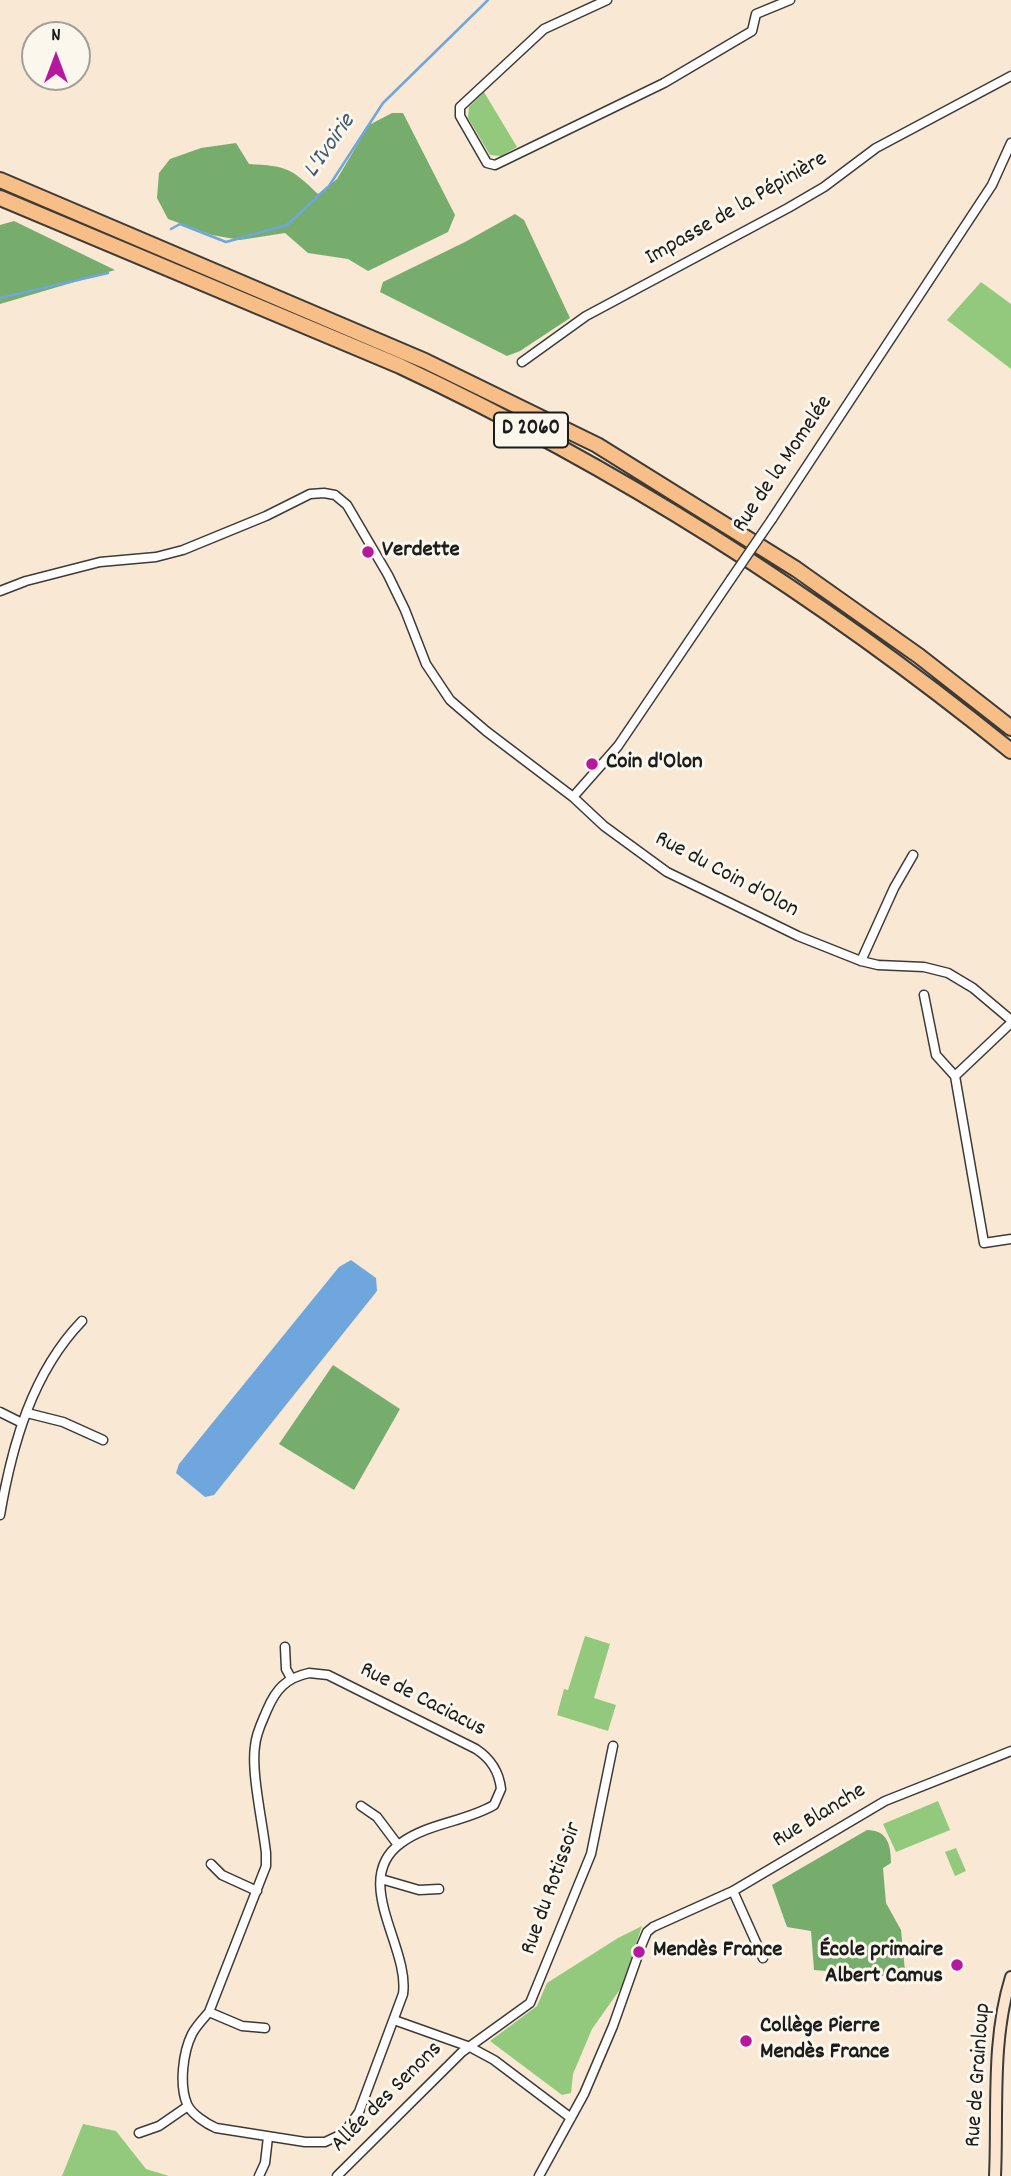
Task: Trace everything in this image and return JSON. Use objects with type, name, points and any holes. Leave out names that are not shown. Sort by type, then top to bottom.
[{"type":"highway","name":"D 2060","points":[[0,180],[425,361],[597,445],[796,569],[919,656],[1011,728]]},
{"type":"highway","name":"D 2060","points":[[0,198],[400,366],[577,454],[701,528],[830,613],[917,676],[1011,751]]},
{"type":"street","points":[[607,0],[544,29],[460,107],[458,111],[487,163],[490,165],[664,83],[752,31],[757,14],[790,0]]},
{"type":"street","name":"Impasse de la Pépinière","points":[[522,362],[586,316],[788,208],[824,187],[876,148],[1011,76]]},
{"type":"street","name":"Rue de la Momelée","points":[[573,797],[618,746],[772,519],[992,185],[1011,143]]},
{"type":"street","name":"Rue du Coin d'Olon","points":[[0,591],[26,581],[100,562],[156,557],[183,550],[266,516],[310,494],[335,495],[347,505],[388,575],[426,664],[450,701],[476,724],[573,797],[604,827],[667,872],[798,936],[861,961],[878,965],[924,967],[948,973],[973,988],[1011,1022]]},
{"type":"street","points":[[861,961],[894,888],[913,855]]},
{"type":"street","points":[[924,995],[936,1055],[955,1076],[984,1243],[1011,1238]]},
{"type":"street","points":[[955,1076],[1011,1022]]},
{"type":"street","points":[[0,1515],[22,1423],[41,1376],[53,1355],[82,1321]]},
{"type":"street","points":[[0,1412],[22,1423]]},
{"type":"street","points":[[27,1413],[63,1422],[103,1440]]},
{"type":"street","points":[[285,1647],[286,1669],[291,1678],[274,1693],[255,1742],[267,1853],[266,1866],[209,2012],[193,2031],[186,2052],[184,2082],[187,2106],[209,2125],[268,2137],[325,2141],[344,2133],[359,2112],[394,2021],[405,1982],[401,1959],[383,1909],[381,1879],[385,1861],[398,1844],[377,1817],[361,1806]]},
{"type":"street","name":"Rue de Caciacus","points":[[291,1678],[309,1673],[328,1675],[476,1749],[493,1764],[502,1789],[494,1805],[430,1828],[398,1844]]},
{"type":"street","name":"Rue du Rotissoir","points":[[470,2047],[530,2003],[591,1854],[613,1745]]},
{"type":"street","name":"Rue Blanche","points":[[571,2118],[613,2026],[647,1932],[733,1891],[885,1801],[1011,1751]]},
{"type":"street","points":[[211,1864],[222,1875],[257,1891]]},
{"type":"street","points":[[381,1879],[419,1890],[439,1889]]},
{"type":"street","points":[[733,1891],[763,1958]]},
{"type":"street","name":"Rue de Grainloup","points":[[995,2176],[999,2039],[1011,1977]]},
{"type":"street","points":[[209,2012],[242,2026],[265,2028]]},
{"type":"street","points":[[394,2021],[470,2047]]},
{"type":"street","name":"Allée des Senons","points":[[337,2176],[470,2047],[494,2060],[571,2118]]},
{"type":"street","points":[[139,2133],[159,2126],[187,2106]]},
{"type":"street","points":[[540,2176],[571,2118]]},
{"type":"street","points":[[259,2176],[265,2163],[268,2137]]},
{"type":"green space","points":[[484,92],[517,147],[501,156],[490,155],[468,118],[469,107]]},
{"type":"green space","points":[[392,113],[403,113],[455,215],[448,232],[368,271],[348,259],[308,253],[285,233],[240,240],[212,235],[168,219],[157,198],[159,173],[170,159],[201,148],[236,143],[249,164],[288,170],[318,194],[337,179],[369,125]]},
{"type":"green space","points":[[515,214],[524,220],[570,318],[520,351],[507,356],[380,292],[383,282]]},
{"type":"green space","points":[[14,221],[115,270],[0,304],[0,225]]},
{"type":"green space","points":[[981,282],[1011,304],[1011,369],[947,320]]},
{"type":"green space","points":[[333,1365],[400,1409],[354,1490],[279,1444]]},
{"type":"green space","points":[[585,1636],[610,1644],[594,1698],[616,1705],[608,1731],[557,1715]]},
{"type":"green space","points":[[938,1801],[950,1830],[896,1852],[883,1824]]},
{"type":"green space","points":[[867,1830],[879,1832],[889,1844],[891,1863],[883,1868],[886,1903],[901,1930],[905,1971],[886,1976],[814,1970],[811,1931],[787,1927],[772,1885]]},
{"type":"green space","points":[[956,1848],[966,1871],[955,1876],[945,1852]]},
{"type":"green space","points":[[642,1926],[621,1988],[592,2029],[573,2074],[571,2093],[562,2095],[490,2041],[537,2006],[547,1983]]},
{"type":"green space","points":[[83,2124],[116,2131],[146,2169],[169,2176],[62,2176]]},
{"type":"water","points":[[351,1260],[376,1278],[377,1291],[214,1495],[205,1497],[176,1473],[179,1464],[339,1267]]},
{"type":"waterway","name":"L'Ivoirie","points":[[171,229],[180,224],[226,242],[287,225],[329,186],[383,103],[488,0]]},
{"type":"waterway","name":"L'Ivoirie","points":[[0,298],[108,273]]},
{"type":"place","name":"Verdette","points":[[368,552]]},
{"type":"place","name":"Coin d'Olon","points":[[592,764]]},
{"type":"place","name":"Mendès France","points":[[639,1952]]},
{"type":"place","name":"École primaire Albert Camus","points":[[957,1965]]},
{"type":"place","name":"Collège Pierre Mendès France","points":[[746,2041]]}]
